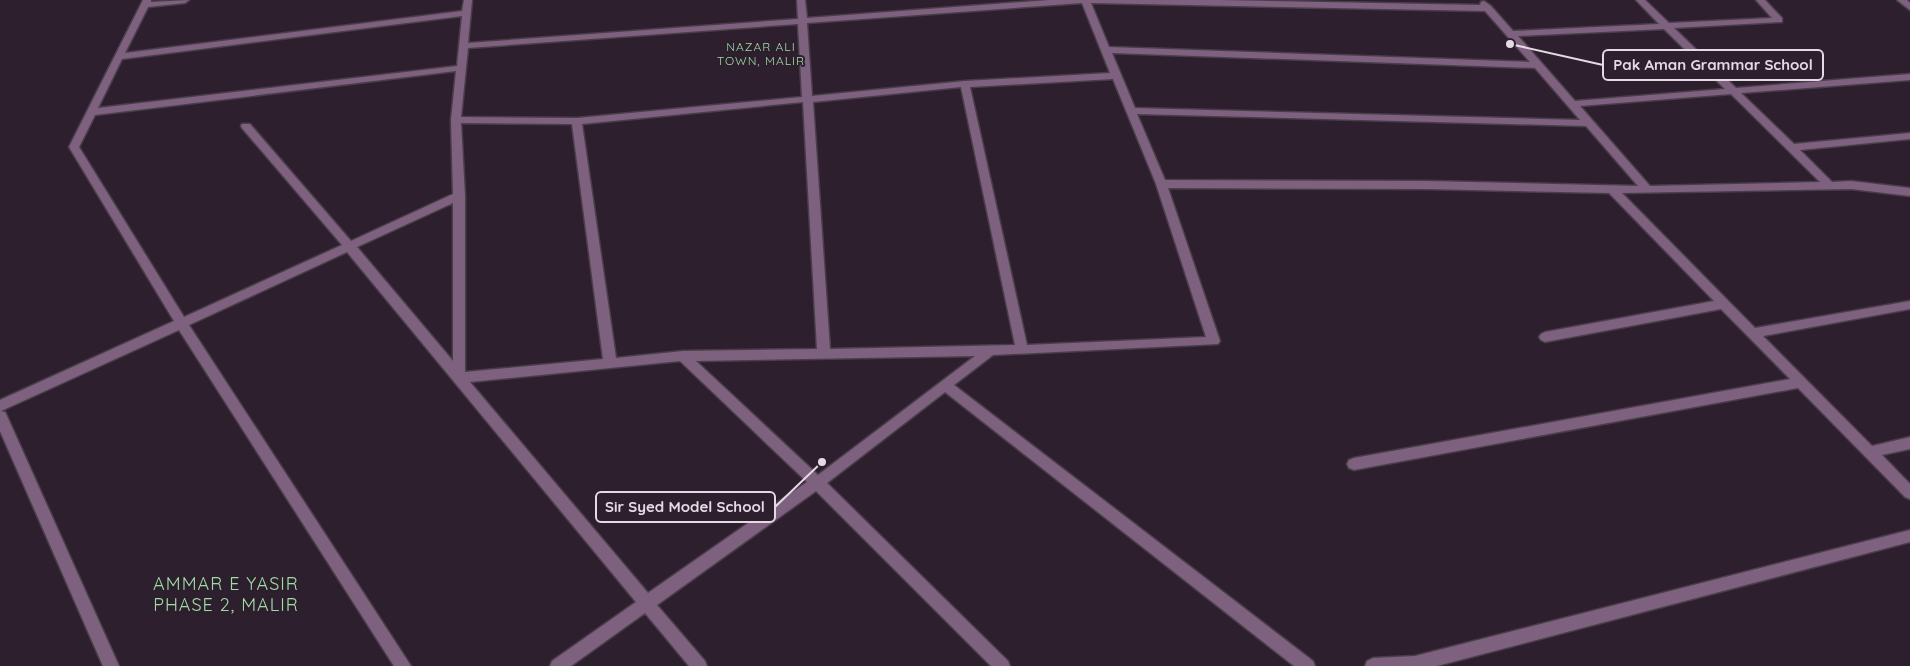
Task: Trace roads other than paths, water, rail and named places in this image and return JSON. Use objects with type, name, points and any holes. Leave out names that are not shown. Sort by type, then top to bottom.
[{"type":"street","points":[[185,0],[146,2],[74,147],[181,323],[403,666]]},
{"type":"street","points":[[459,378],[459,196],[456,120],[468,0]]},
{"type":"street","points":[[801,0],[824,354]]},
{"type":"street","points":[[464,46],[1085,0],[1488,8]]},
{"type":"street","points":[[459,378],[682,356],[1022,350],[1214,341],[1161,184],[1085,0]]},
{"type":"street","points":[[1481,0],[1647,189]]},
{"type":"street","points":[[1640,0],[1829,185]]},
{"type":"street","points":[[1510,34],[1779,20],[1760,0]]},
{"type":"street","points":[[1901,0],[1910,7]]},
{"type":"street","points":[[119,57],[466,13]]},
{"type":"street","points":[[1105,50],[1538,65]]},
{"type":"street","points":[[91,112],[461,68]]},
{"type":"street","points":[[456,120],[577,121],[965,84],[1116,76]]},
{"type":"street","points":[[1571,104],[1910,77]]},
{"type":"street","points":[[965,84],[1022,350]]},
{"type":"street","points":[[1130,111],[1588,123]]},
{"type":"street","points":[[577,121],[610,363]]},
{"type":"street","points":[[246,126],[350,246],[699,666]]},
{"type":"street","points":[[1791,148],[1910,136]]},
{"type":"street","points":[[1161,184],[1427,185],[1612,190],[1851,185],[1910,192]]},
{"type":"street","points":[[1612,190],[1910,493]]},
{"type":"street","points":[[0,406],[459,196]]},
{"type":"street","points":[[1545,337],[1724,304]]},
{"type":"street","points":[[1753,333],[1910,305]]},
{"type":"street","points":[[558,666],[817,484],[990,350]]},
{"type":"street","points":[[682,356],[817,484],[1002,666]]},
{"type":"street","points":[[1354,464],[1801,382]]},
{"type":"street","points":[[945,385],[1307,666]]},
{"type":"street","points":[[0,416],[111,666]]},
{"type":"street","points":[[1870,452],[1910,444]]},
{"type":"street","points":[[1373,666],[1415,664],[1910,536]]},
{"type":"place","name":"Pak Aman Grammar School","points":[[1510,44]]},
{"type":"place","name":"Sir Syed Model School","points":[[822,462]]},
{"type":"district","name":"NAZAR ALI TOWN, MALIR","points":[[761,53]]},
{"type":"district","name":"AMMAR E YASIR PHASE 2, MALIR","points":[[226,593]]}]
